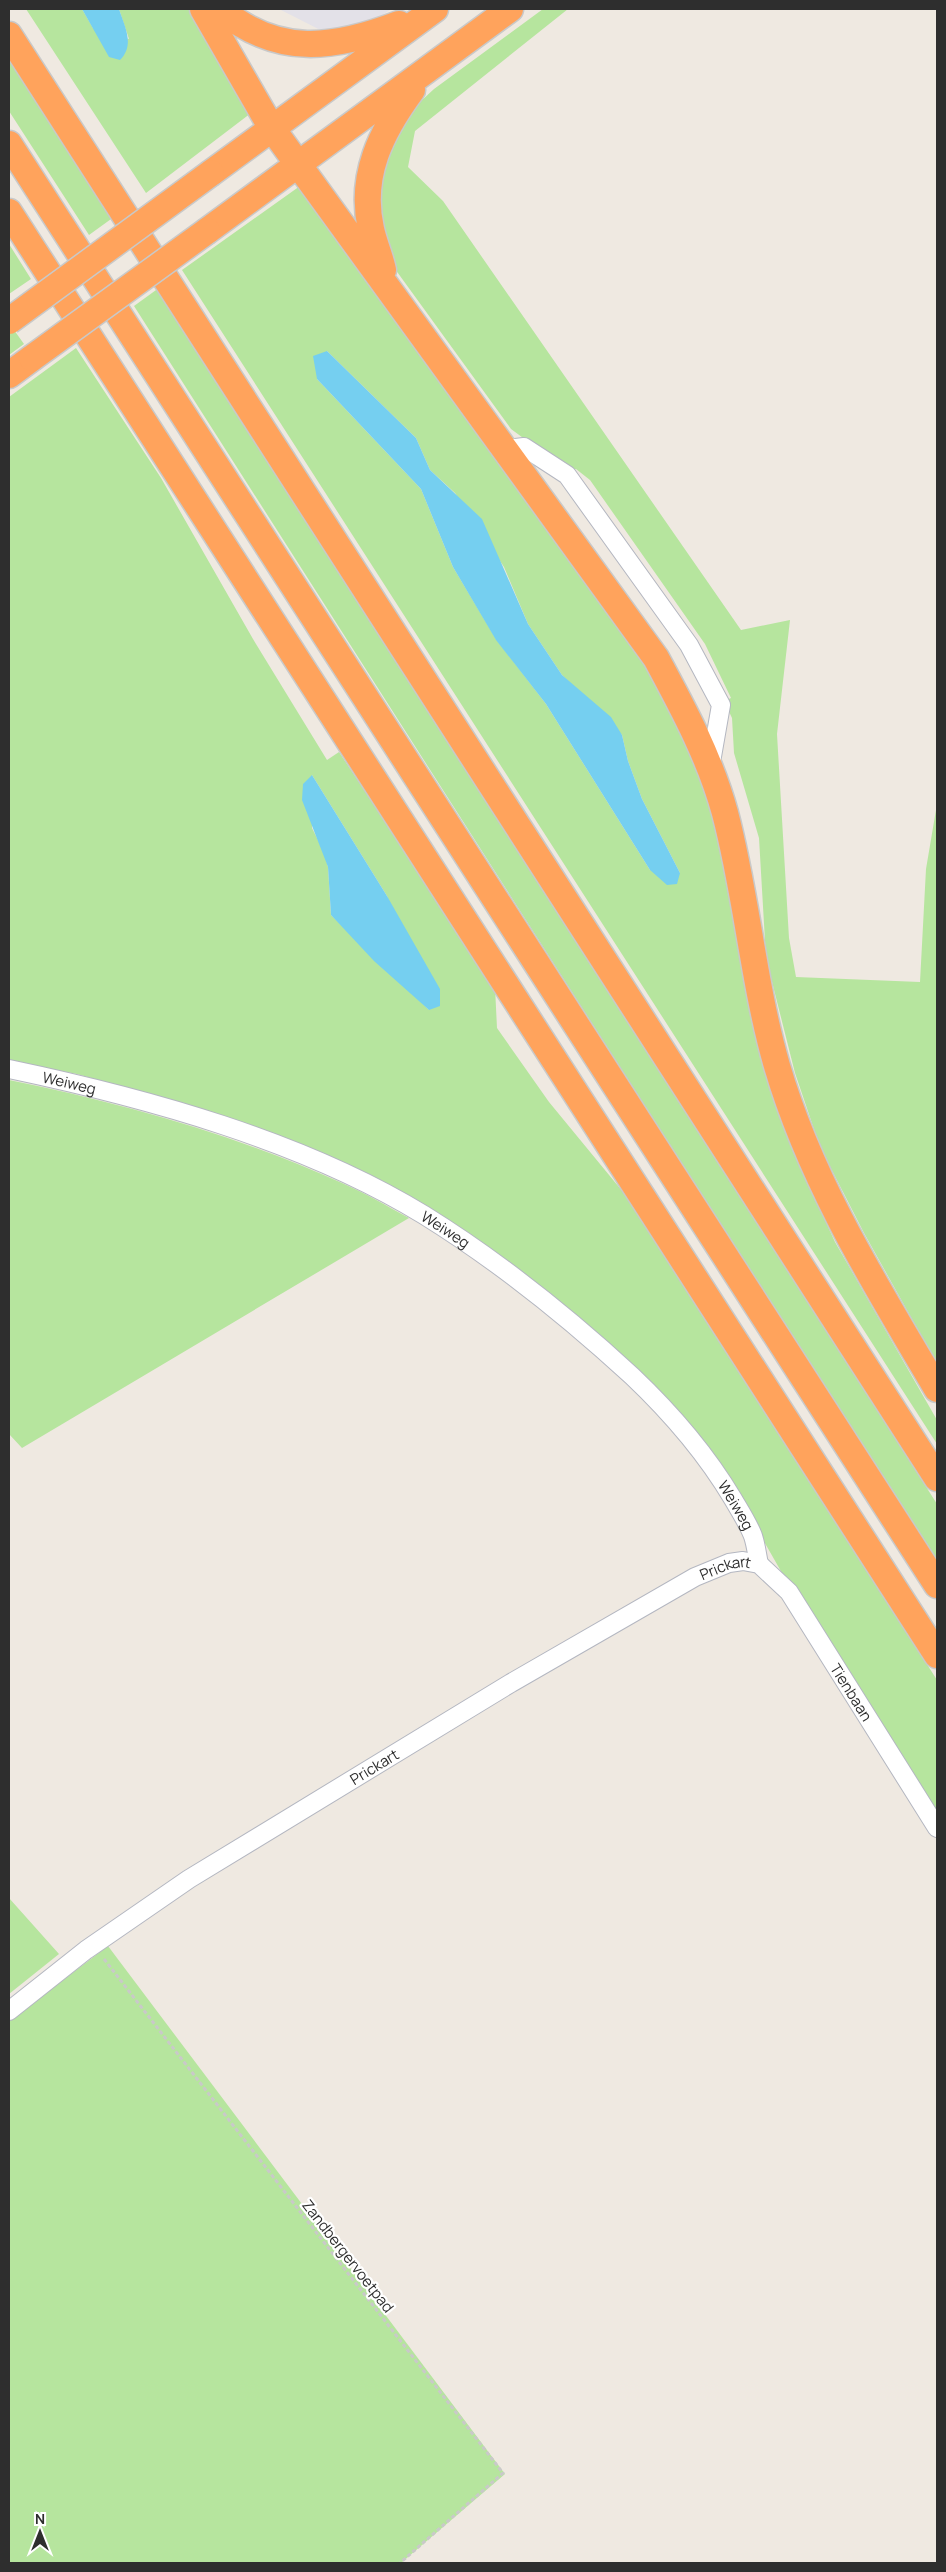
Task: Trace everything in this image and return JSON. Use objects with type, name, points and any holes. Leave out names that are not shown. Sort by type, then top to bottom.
[{"type":"highway","points":[[203,9],[271,127],[507,449],[656,658],[690,720],[710,769],[732,841],[765,1020],[795,1119],[817,1173],[849,1236],[937,1389]]},
{"type":"highway","points":[[220,9],[244,26],[273,39],[297,44],[326,45],[365,37],[434,10]]},
{"type":"highway","points":[[9,374],[299,165],[510,9]]},
{"type":"highway","points":[[9,321],[271,127],[434,10]]},
{"type":"highway","points":[[9,35],[937,1478]]},
{"type":"highway","points":[[387,286],[369,217],[369,176],[375,153],[385,130],[426,71]]},
{"type":"highway","points":[[9,144],[937,1585]]},
{"type":"highway","points":[[9,212],[937,1655]]},
{"type":"street","points":[[507,449],[524,447],[567,475],[689,645],[721,704],[710,769]]},
{"type":"street","name":"Weiweg","points":[[9,1069],[153,1104],[248,1134],[349,1176],[423,1215],[500,1267],[568,1321],[663,1406],[704,1453],[732,1497],[753,1536],[759,1564]]},
{"type":"street","name":"Prickart","points":[[9,2011],[92,1946],[189,1880],[342,1785],[695,1576],[729,1563],[743,1561],[759,1564]]},
{"type":"street","name":"Tienbaan","points":[[759,1564],[789,1592],[937,1828]]},
{"type":"path","name":"Zandbergervoetpad","points":[[92,1946],[503,2473],[400,2563]]},
{"type":"shaded area","points":[[279,9],[391,9],[344,42]]},
{"type":"green space","points":[[26,9],[82,9],[93,28],[129,39],[119,9],[193,9],[255,110],[146,193]]},
{"type":"green space","points":[[543,9],[568,9],[415,131],[408,167],[443,201],[741,630],[790,620],[777,734],[789,938],[796,977],[920,982],[926,869],[937,804],[937,1364],[864,1233],[820,1147],[795,1073],[766,958],[759,838],[734,753],[732,718],[724,701],[731,698],[705,644],[590,480],[576,469],[568,471],[511,429],[395,269],[376,204],[379,177],[408,113],[434,89]]},
{"type":"green space","points":[[9,48],[118,214],[89,235],[9,111]]},
{"type":"green space","points":[[300,186],[652,669],[716,803],[796,1157],[835,1242],[937,1420],[937,1444],[182,270]],"holes":[[[327,351],[416,438],[430,470],[455,493],[504,567],[528,624],[562,675],[622,735],[628,761],[642,799],[680,873],[650,870],[546,704],[496,639],[453,567],[421,489],[317,379]]]},
{"type":"green space","points":[[9,244],[31,279],[9,294]]},
{"type":"green space","points":[[163,285],[937,1504],[937,1564],[134,306]]},
{"type":"green space","points":[[14,330],[24,344],[9,355],[9,333]]},
{"type":"green space","points":[[76,348],[161,478],[253,639],[327,760],[339,752],[495,987],[497,1028],[549,1102],[637,1209],[937,1680],[937,1820],[798,1601],[746,1510],[697,1435],[492,1256],[274,1135],[178,1102],[77,1074],[9,1061],[9,397]],"holes":[[[312,775],[387,896],[429,1010],[331,915],[328,867],[324,852],[312,828]]]},
{"type":"green space","points":[[9,1080],[94,1099],[220,1135],[342,1183],[409,1218],[22,1448],[9,1434]]},
{"type":"green space","points":[[9,1898],[59,1954],[9,1994]]},
{"type":"green space","points":[[108,1946],[505,2474],[401,2563],[9,2563],[9,2021]]},
{"type":"water","points":[[82,9],[119,9],[128,42],[125,54],[120,60],[109,57]]},
{"type":"water","points":[[327,351],[416,438],[430,470],[482,519],[528,624],[562,675],[611,717],[622,735],[628,761],[642,799],[680,873],[677,884],[667,885],[650,870],[546,704],[496,640],[453,567],[421,489],[317,379],[313,356]]},
{"type":"water","points":[[312,775],[387,896],[440,989],[440,1006],[429,1010],[374,961],[331,915],[328,867],[302,800],[303,784]]}]
